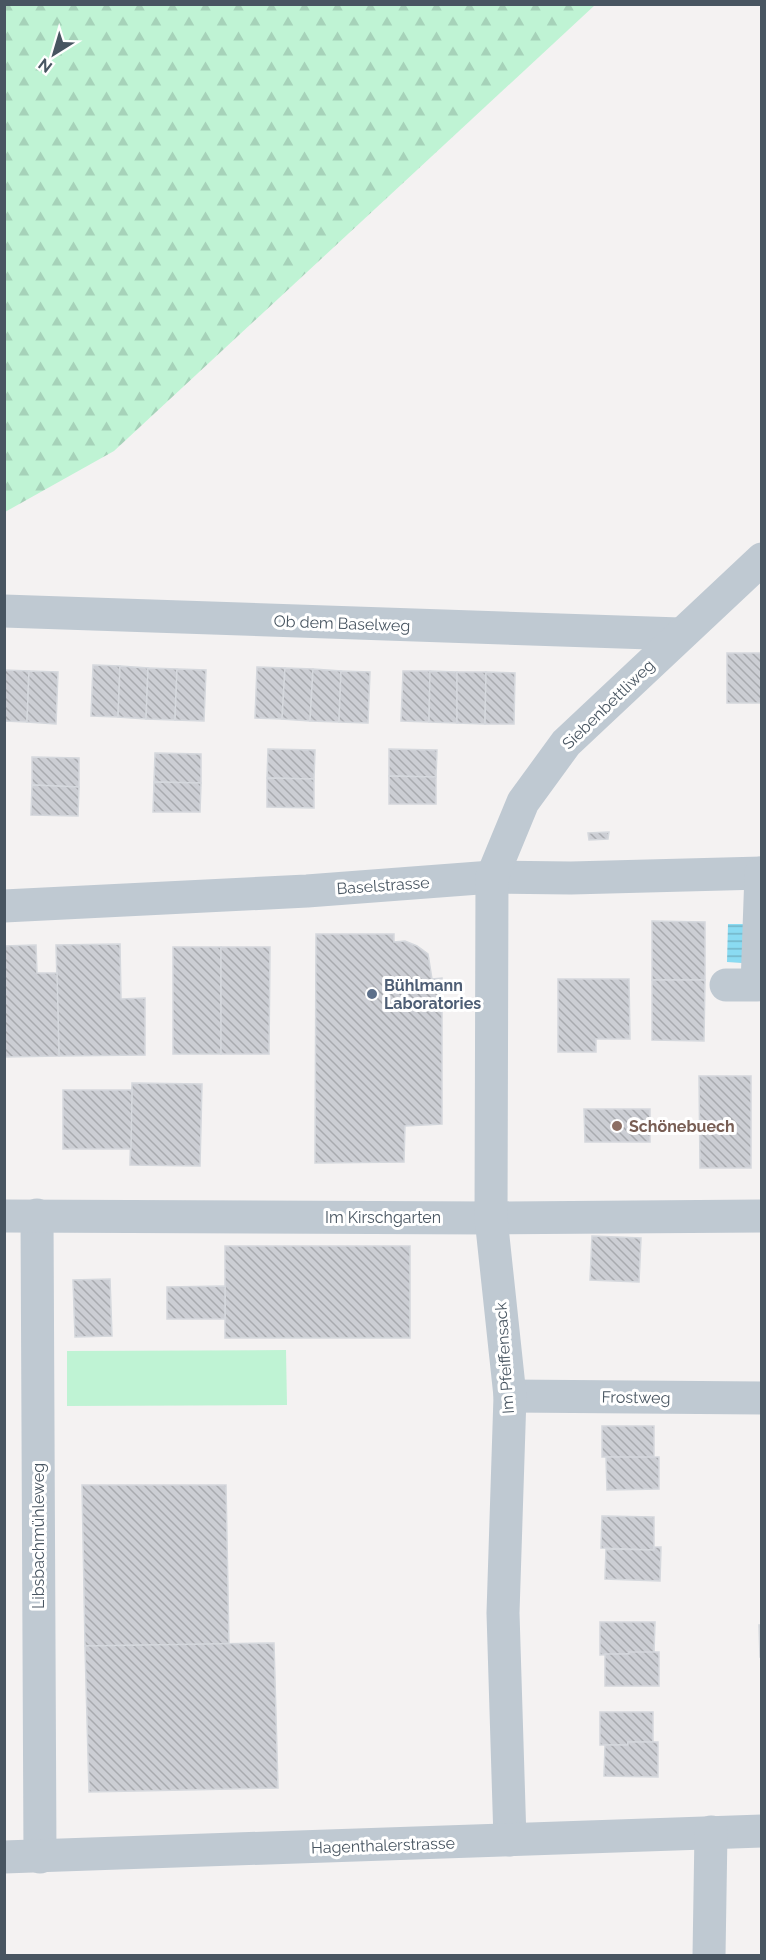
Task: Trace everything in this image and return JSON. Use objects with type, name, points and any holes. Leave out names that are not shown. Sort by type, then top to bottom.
[{"type":"street","name":"Siebenbettliweg","points":[[492,877],[523,802],[566,743],[680,634],[754,573]]},
{"type":"street","name":"Ob dem Baselweg","points":[[4,611],[680,634]]},
{"type":"street","name":"Baselstrasse","points":[[4,906],[307,891],[492,877],[571,878],[761,873]]},
{"type":"street","points":[[726,985],[757,985],[761,873]]},
{"type":"street","name":"Im Pfeiffensack","points":[[492,877],[491,1218],[510,1396],[503,1613],[510,1840]]},
{"type":"street","name":"Libsbachmühleweg","points":[[37,1215],[40,1857]]},
{"type":"street","name":"Im Kirschgarten","points":[[4,1216],[491,1218],[762,1216]]},
{"type":"street","name":"Frostweg","points":[[510,1396],[762,1398]]},
{"type":"street","name":"Hagenthalerstrasse","points":[[4,1857],[762,1831]]},
{"type":"street","points":[[710,1956],[711,1832]]},
{"type":"green space","points":[[5,4],[595,5],[114,451],[5,512]]},
{"type":"green space","points":[[286,1350],[287,1405],[67,1406],[67,1351]]},
{"type":"water","points":[[728,924],[744,924],[743,963],[727,962]]},
{"type":"building","points":[[727,653],[762,653],[762,703],[727,703]]},
{"type":"building","points":[[93,665],[120,666],[118,717],[91,716]]},
{"type":"building","points":[[120,666],[148,668],[146,719],[118,717]]},
{"type":"building","points":[[257,667],[285,668],[282,719],[255,718]]},
{"type":"building","points":[[148,668],[177,669],[175,720],[146,719]]},
{"type":"building","points":[[285,668],[313,669],[310,721],[282,719]]},
{"type":"building","points":[[177,669],[206,670],[204,721],[175,720]]},
{"type":"building","points":[[313,669],[341,671],[339,722],[310,721]]},
{"type":"building","points":[[4,670],[29,671],[27,722],[4,721]]},
{"type":"building","points":[[29,671],[58,672],[56,724],[27,722]]},
{"type":"building","points":[[341,671],[370,672],[368,723],[339,722]]},
{"type":"building","points":[[403,671],[430,671],[429,722],[401,721]]},
{"type":"building","points":[[430,671],[457,672],[457,723],[429,722]]},
{"type":"building","points":[[457,672],[486,672],[485,724],[457,723]]},
{"type":"building","points":[[486,672],[515,673],[514,724],[485,724]]},
{"type":"building","points":[[268,749],[315,750],[314,779],[267,778]]},
{"type":"building","points":[[389,749],[437,750],[436,777],[389,776]]},
{"type":"building","points":[[155,753],[201,754],[201,783],[154,782]]},
{"type":"building","points":[[32,757],[79,758],[79,787],[32,785]]},
{"type":"building","points":[[389,776],[436,777],[436,804],[389,804]]},
{"type":"building","points":[[267,778],[314,779],[314,808],[267,807]]},
{"type":"building","points":[[154,782],[201,783],[200,812],[153,812]]},
{"type":"building","points":[[32,785],[79,787],[78,816],[31,815]]},
{"type":"building","points":[[609,832],[608,839],[589,840],[588,833]]},
{"type":"building","points":[[652,921],[705,922],[705,980],[652,980]]},
{"type":"building","points":[[316,934],[394,934],[394,942],[405,941],[428,954],[432,979],[442,978],[442,1124],[405,1126],[404,1162],[315,1163]]},
{"type":"building","points":[[120,944],[121,999],[145,998],[145,1055],[59,1056],[56,945]]},
{"type":"building","points":[[36,945],[37,973],[57,973],[59,1056],[4,1057],[4,946]]},
{"type":"building","points":[[173,947],[221,947],[221,1054],[173,1054]]},
{"type":"building","points":[[221,947],[270,947],[269,1054],[221,1054]]},
{"type":"building","points":[[558,979],[629,979],[630,1039],[596,1039],[596,1052],[558,1052]]},
{"type":"building","points":[[652,980],[705,980],[704,1041],[652,1040]]},
{"type":"building","points":[[699,1076],[751,1076],[751,1168],[700,1168]]},
{"type":"building","points":[[132,1083],[202,1084],[200,1166],[130,1165]]},
{"type":"building","points":[[63,1090],[132,1090],[131,1149],[63,1149]]},
{"type":"building","name":"Schönebuech","points":[[584,1109],[650,1109],[650,1142],[585,1142]]},
{"type":"building","points":[[592,1236],[641,1238],[639,1282],[590,1280]]},
{"type":"building","points":[[225,1246],[410,1246],[410,1338],[225,1338]]},
{"type":"building","points":[[110,1279],[112,1336],[75,1337],[73,1280]]},
{"type":"building","points":[[225,1286],[225,1319],[167,1319],[167,1287]]},
{"type":"building","points":[[602,1426],[654,1426],[654,1458],[602,1457]]},
{"type":"building","points":[[606,1457],[659,1457],[659,1489],[607,1490]]},
{"type":"building","points":[[82,1485],[226,1485],[229,1644],[85,1646]]},
{"type":"building","points":[[602,1516],[654,1517],[654,1550],[601,1548]]},
{"type":"building","points":[[654,1547],[661,1547],[660,1581],[605,1579],[606,1549],[654,1550]]},
{"type":"building","points":[[600,1622],[655,1622],[654,1653],[600,1655]]},
{"type":"building","points":[[759,1625],[762,1625],[762,1657],[760,1657]]},
{"type":"building","points":[[274,1643],[278,1788],[89,1792],[85,1646]]},
{"type":"building","points":[[629,1652],[659,1652],[659,1686],[605,1686],[605,1654],[629,1654]]},
{"type":"building","points":[[600,1712],[653,1712],[653,1742],[600,1745]]},
{"type":"building","points":[[628,1742],[658,1742],[658,1777],[604,1776],[605,1745],[628,1745]]},
{"type":"place","name":"Bühlmann Laboratories","points":[[372,994]]},
{"type":"place","name":"Schönebuech","points":[[617,1126]]}]
